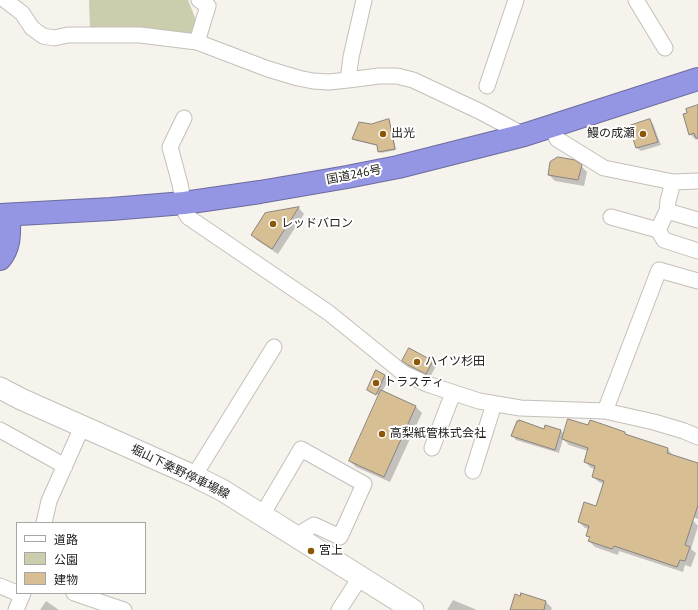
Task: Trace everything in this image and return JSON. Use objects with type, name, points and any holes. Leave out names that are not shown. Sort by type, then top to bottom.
[{"type":"highway","name":"国道246号","points":[[5,215],[111,210],[184,203],[347,177],[524,135],[698,79]]},
{"type":"highway","points":[[0,259],[4,254],[9,238],[5,215]]},
{"type":"main road","name":"堀山下秦野停車場線","points":[[0,388],[21,399],[194,476],[222,490],[413,610]]},
{"type":"street","points":[[5,0],[22,13],[32,28],[43,36],[54,38],[68,34],[140,35],[197,42],[268,69],[298,78],[329,82],[379,76],[397,76],[413,80],[524,135]]},
{"type":"street","points":[[197,42],[208,6],[199,0]]},
{"type":"street","points":[[348,80],[351,57],[364,0]]},
{"type":"street","points":[[488,86],[516,0]]},
{"type":"street","points":[[636,0],[665,48]]},
{"type":"street","points":[[184,118],[170,148],[180,184],[185,212],[188,217],[328,313],[403,373],[427,384],[479,401],[520,408],[605,411],[654,422],[698,437]]},
{"type":"street","points":[[551,127],[557,139],[604,168],[673,182],[698,181]]},
{"type":"street","points":[[658,230],[667,211],[668,200],[673,182]]},
{"type":"street","points":[[667,211],[698,220]]},
{"type":"street","points":[[611,218],[658,230],[664,240],[698,251]]},
{"type":"street","points":[[605,411],[659,270],[698,281]]},
{"type":"street","points":[[194,476],[274,347]]},
{"type":"street","points":[[432,448],[453,393]]},
{"type":"street","points":[[473,472],[494,404]]},
{"type":"street","points":[[44,522],[49,501],[82,426]]},
{"type":"street","points":[[0,430],[65,466]]},
{"type":"street","points":[[262,515],[301,449],[364,484],[340,537],[314,524],[296,536]]},
{"type":"street","points":[[339,610],[361,576]]},
{"type":"street","points":[[0,586],[16,592]]},
{"type":"street","points":[[16,610],[23,594]]},
{"type":"street","points":[[77,594],[124,610]]},
{"type":"green space","points":[[89,0],[188,0],[196,20],[192,33],[187,36],[90,28]]},
{"type":"building","points":[[698,105],[698,138],[696,138],[694,133],[689,135],[683,114],[687,113],[686,109]]},
{"type":"building","points":[[389,119],[395,149],[378,152],[377,145],[352,139],[359,122],[371,124]]},
{"type":"building","name":"鰻の成瀬","points":[[650,119],[658,142],[636,148],[629,126]]},
{"type":"building","points":[[558,157],[575,160],[582,165],[578,180],[548,175],[550,162]]},
{"type":"building","name":"レッドバロン","points":[[299,207],[272,249],[251,235],[265,213]]},
{"type":"building","name":"ハイツ杉田","points":[[409,348],[433,361],[426,374],[402,361]]},
{"type":"building","name":"トラスティ","points":[[376,370],[385,375],[376,395],[367,390]]},
{"type":"building","name":"高梨紙管株式会社","points":[[381,390],[416,406],[384,477],[349,461]]},
{"type":"building","points":[[568,419],[588,425],[590,420],[602,424],[625,432],[625,434],[668,448],[667,453],[698,463],[698,505],[685,545],[690,547],[685,561],[680,560],[677,567],[614,546],[612,549],[588,541],[590,537],[586,536],[589,526],[578,522],[584,502],[596,506],[604,481],[592,477],[595,466],[584,462],[588,448],[562,439]]},
{"type":"building","points":[[519,420],[544,429],[545,425],[561,430],[555,450],[511,436],[517,421]]},
{"type":"building","points":[[521,593],[546,601],[544,610],[510,610],[515,594],[520,596]]},
{"type":"place","name":"出光","points":[[383,134]]},
{"type":"place","name":"鰻の成瀬","points":[[643,134]]},
{"type":"place","name":"レッドバロン","points":[[273,224]]},
{"type":"place","name":"ハイツ杉田","points":[[417,362]]},
{"type":"place","name":"トラスティ","points":[[376,383]]},
{"type":"place","name":"高梨紙管株式会社","points":[[382,434]]},
{"type":"place","name":"宮上","points":[[311,551]]}]
